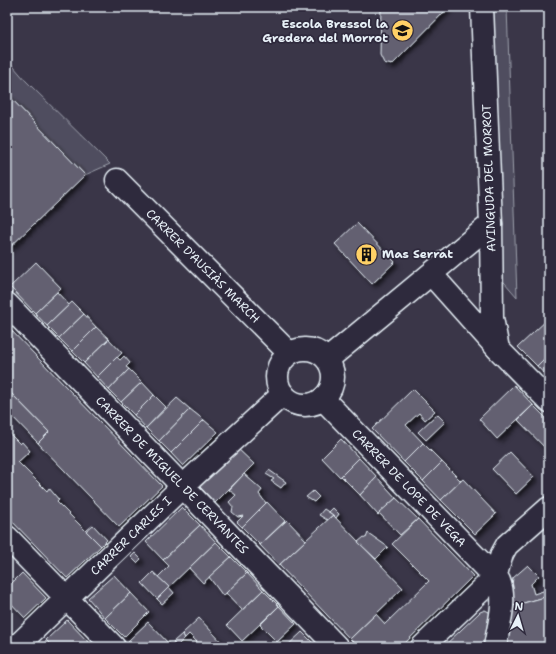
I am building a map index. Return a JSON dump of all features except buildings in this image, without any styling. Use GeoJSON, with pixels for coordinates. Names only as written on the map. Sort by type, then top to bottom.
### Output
{"type":"FeatureCollection","features":[{"type":"Feature","properties":{"kind":"street","name":"AVINGUDA DEL MORROT"},"geometry":{"type":"LineString","coordinates":[[482,7],[491,224],[492,318],[493,333],[498,349]]}},
{"type":"Feature","properties":{"kind":"street","name":"CARRER D'AUSIÀS MARCH"},"geometry":{"type":"LineString","coordinates":[[117,180],[289,353]]}},
{"type":"Feature","properties":{"kind":"street"},"geometry":{"type":"LineString","coordinates":[[328,359],[491,224]]}},
{"type":"Feature","properties":{"kind":"street","name":"AVINGUDA DEL MORROT"},"geometry":{"type":"LineString","coordinates":[[431,274],[498,349],[549,401]]}},
{"type":"Feature","properties":{"kind":"street","name":"CARRER DE MIGUEL DE CERVANTES"},"geometry":{"type":"LineString","coordinates":[[7,304],[337,647]]}},
{"type":"Feature","properties":{"kind":"street"},"geometry":{"type":"LineString","coordinates":[[306,348],[318,351],[328,359],[334,375],[333,384],[323,399],[316,403],[298,404],[283,394],[278,386],[276,377],[282,359],[289,353],[306,348]]}},
{"type":"Feature","properties":{"kind":"street","name":"CARRER CARLES I"},"geometry":{"type":"LineString","coordinates":[[16,647],[183,486],[283,394]]}},
{"type":"Feature","properties":{"kind":"street","name":"CARRER DE LOPE DE VEGA"},"geometry":{"type":"LineString","coordinates":[[323,399],[495,577]]}},
{"type":"Feature","properties":{"kind":"street"},"geometry":{"type":"LineString","coordinates":[[422,647],[495,577],[502,554],[507,545],[549,508]]}},
{"type":"Feature","properties":{"kind":"street"},"geometry":{"type":"LineString","coordinates":[[7,537],[114,647]]}},
{"type":"Feature","properties":{"kind":"street"},"geometry":{"type":"LineString","coordinates":[[495,577],[502,590],[495,647]]}},
{"type":"Feature","properties":{"kind":"shaded area"},"geometry":{"type":"Polygon","coordinates":[[[482,7],[507,7],[517,297],[492,268],[482,7]]]}},
{"type":"Feature","properties":{"kind":"shaded area"},"geometry":{"type":"Polygon","coordinates":[[[7,59],[26,81],[110,164],[85,175],[7,94],[7,59]]]}},
{"type":"Feature","properties":{"kind":"place","name":"Escola Bressol la Gredera del Morrot"},"geometry":{"type":"Point","coordinates":[403,31]}},
{"type":"Feature","properties":{"kind":"place","name":"Mas Serrat"},"geometry":{"type":"Point","coordinates":[366,254]}}]}
